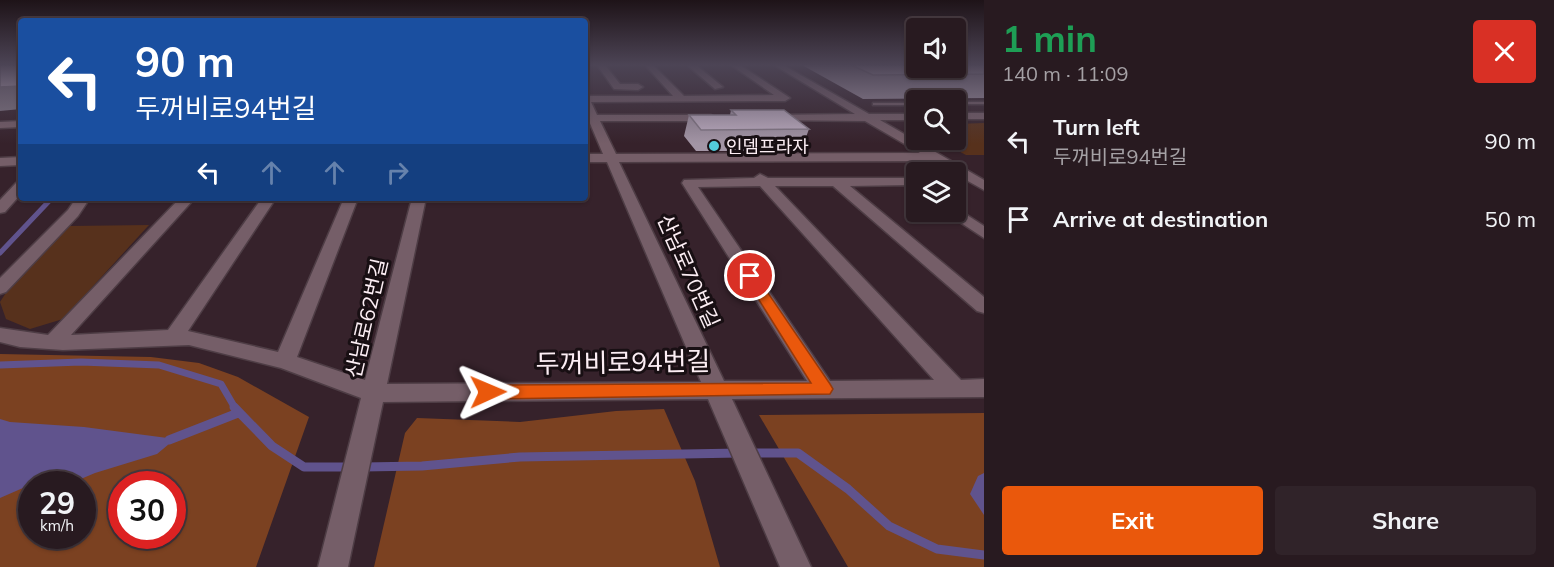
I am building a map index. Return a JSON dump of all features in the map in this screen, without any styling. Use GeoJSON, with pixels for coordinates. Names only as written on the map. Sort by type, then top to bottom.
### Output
{"type":"FeatureCollection","features":[{"type":"Feature","properties":{"kind":"street"},"geometry":{"type":"LineString","coordinates":[[675,91],[682,99]]}},
{"type":"Feature","properties":{"kind":"street"},"geometry":{"type":"LineString","coordinates":[[588,100],[784,98],[774,91]]}},
{"type":"Feature","properties":{"kind":"street"},"geometry":{"type":"LineString","coordinates":[[825,91],[984,186]]}},
{"type":"Feature","properties":{"kind":"street"},"geometry":{"type":"LineString","coordinates":[[966,116],[984,116]]}},
{"type":"Feature","properties":{"kind":"street"},"geometry":{"type":"LineString","coordinates":[[762,118],[906,117]]}},
{"type":"Feature","properties":{"kind":"street"},"geometry":{"type":"LineString","coordinates":[[590,118],[727,118]]}},
{"type":"Feature","properties":{"kind":"street","name":"산남로70번길"},"geometry":{"type":"LineString","coordinates":[[590,118],[613,158],[796,567]]}},
{"type":"Feature","properties":{"kind":"street"},"geometry":{"type":"LineString","coordinates":[[0,124],[18,124]]}},
{"type":"Feature","properties":{"kind":"street"},"geometry":{"type":"LineString","coordinates":[[741,157],[955,388]]}},
{"type":"Feature","properties":{"kind":"street"},"geometry":{"type":"LineString","coordinates":[[588,158],[935,157]]}},
{"type":"Feature","properties":{"kind":"street"},"geometry":{"type":"LineString","coordinates":[[0,162],[18,161]]}},
{"type":"Feature","properties":{"kind":"street"},"geometry":{"type":"LineString","coordinates":[[824,389],[689,183],[906,181]]}},
{"type":"Feature","properties":{"kind":"street"},"geometry":{"type":"LineString","coordinates":[[837,182],[984,307]]}},
{"type":"Feature","properties":{"kind":"street"},"geometry":{"type":"LineString","coordinates":[[0,209],[18,189]]}},
{"type":"Feature","properties":{"kind":"street"},"geometry":{"type":"LineString","coordinates":[[0,288],[66,220],[81,201]]}},
{"type":"Feature","properties":{"kind":"street"},"geometry":{"type":"LineString","coordinates":[[54,341],[185,201]]}},
{"type":"Feature","properties":{"kind":"street"},"geometry":{"type":"LineString","coordinates":[[174,337],[267,201]]}},
{"type":"Feature","properties":{"kind":"street"},"geometry":{"type":"LineString","coordinates":[[285,361],[350,201]]}},
{"type":"Feature","properties":{"kind":"street","name":"산남로62번길"},"geometry":{"type":"LineString","coordinates":[[333,567],[418,201]]}},
{"type":"Feature","properties":{"kind":"street"},"geometry":{"type":"LineString","coordinates":[[966,220],[984,233]]}},
{"type":"Feature","properties":{"kind":"street","name":"두꺼비로94번길"},"geometry":{"type":"LineString","coordinates":[[0,335],[15,340],[54,341],[174,337],[285,361],[335,376],[373,393],[984,388]]}},
{"type":"Feature","properties":{"kind":"lane"},"geometry":{"type":"LineString","coordinates":[[966,103],[984,103]]}},
{"type":"Feature","properties":{"kind":"lane"},"geometry":{"type":"LineString","coordinates":[[875,104],[906,104]]}},
{"type":"Feature","properties":{"kind":"shaded area"},"geometry":{"type":"Polygon","coordinates":[[[984,123],[984,155],[966,155],[956,150],[966,150],[966,124],[984,123]]]}},
{"type":"Feature","properties":{"kind":"shaded area"},"geometry":{"type":"Polygon","coordinates":[[[149,225],[63,319],[30,329],[6,319],[0,302],[11,285],[70,226],[149,225]]]}},
{"type":"Feature","properties":{"kind":"shaded area"},"geometry":{"type":"Polygon","coordinates":[[[0,354],[151,357],[199,363],[238,377],[309,417],[256,567],[0,567],[0,354]]]}},
{"type":"Feature","properties":{"kind":"shaded area"},"geometry":{"type":"Polygon","coordinates":[[[664,409],[695,481],[720,567],[374,567],[405,433],[417,418],[520,422],[616,411],[664,409]]]}},
{"type":"Feature","properties":{"kind":"shaded area"},"geometry":{"type":"Polygon","coordinates":[[[984,413],[984,567],[848,567],[759,415],[984,413]]]}},
{"type":"Feature","properties":{"kind":"shaded area"},"geometry":{"type":"Polygon","coordinates":[[[0,419],[10,422],[84,427],[175,439],[157,454],[96,473],[18,471],[18,490],[0,498],[0,419]]]}},
{"type":"Feature","properties":{"kind":"shaded area"},"geometry":{"type":"Polygon","coordinates":[[[984,473],[984,515],[970,494],[978,476],[984,473]]]}},
{"type":"Feature","properties":{"kind":"building"},"geometry":{"type":"Polygon","coordinates":[[[731,110],[784,110],[809,129],[701,130],[689,115],[736,115],[731,110]]]}},
{"type":"Feature","properties":{"kind":"waterway"},"geometry":{"type":"LineString","coordinates":[[0,253],[49,201]]}},
{"type":"Feature","properties":{"kind":"waterway"},"geometry":{"type":"LineString","coordinates":[[0,365],[81,362],[159,365],[221,384],[235,408]]}},
{"type":"Feature","properties":{"kind":"waterway"},"geometry":{"type":"LineString","coordinates":[[234,407],[272,446],[304,467],[349,467]]}},
{"type":"Feature","properties":{"kind":"waterway"},"geometry":{"type":"LineString","coordinates":[[169,440],[238,413]]}},
{"type":"Feature","properties":{"kind":"waterway"},"geometry":{"type":"LineString","coordinates":[[363,467],[422,466],[520,457],[739,453]]}},
{"type":"Feature","properties":{"kind":"waterway"},"geometry":{"type":"LineString","coordinates":[[749,453],[798,453],[848,489],[889,526],[937,549],[984,555]]}},
{"type":"Feature","properties":{"kind":"place","name":"인뎀프라자"},"geometry":{"type":"Point","coordinates":[714,146]}},
{"type":"Feature","properties":{"kind":"route"},"geometry":{"type":"LineString","coordinates":[[488,392],[824,389],[750,276]]}}]}
